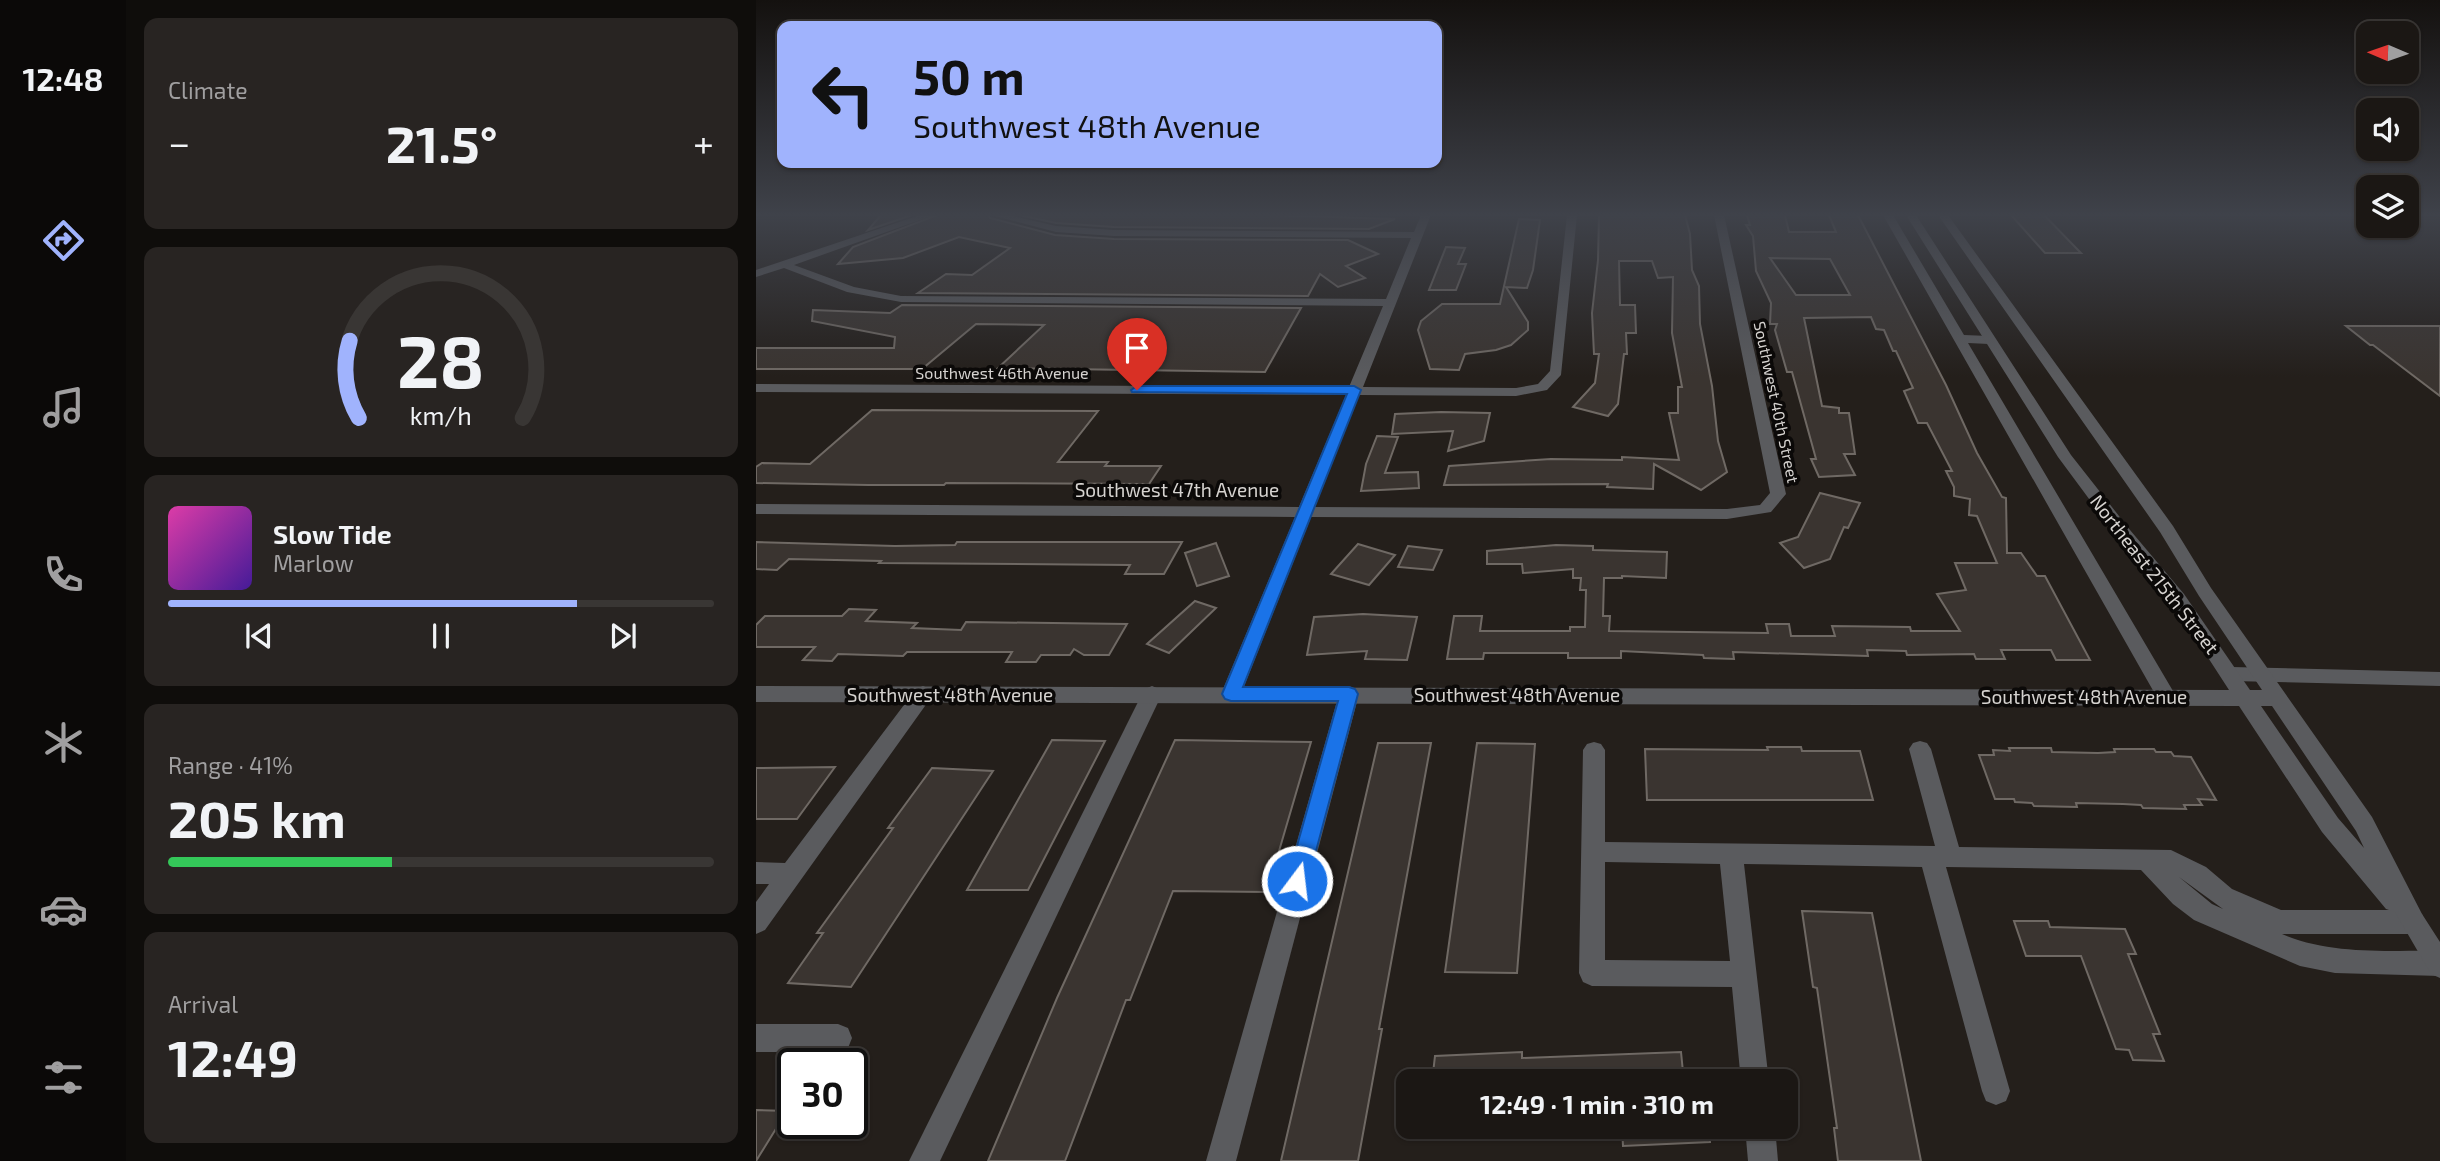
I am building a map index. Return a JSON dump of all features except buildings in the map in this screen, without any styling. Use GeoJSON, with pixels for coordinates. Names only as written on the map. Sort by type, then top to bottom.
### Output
{"type":"FeatureCollection","features":[{"type":"Feature","properties":{"kind":"street"},"geometry":{"type":"LineString","coordinates":[[796,269],[851,290],[901,299],[1390,303]]}},
{"type":"Feature","properties":{"kind":"street"},"geometry":{"type":"LineString","coordinates":[[1231,694],[1404,269]]}},
{"type":"Feature","properties":{"kind":"street","name":"Southwest 46th Avenue"},"geometry":{"type":"LineString","coordinates":[[756,388],[1516,392],[1542,387],[1556,372],[1566,269]]}},
{"type":"Feature","properties":{"kind":"street","name":"Southwest 40th Street"},"geometry":{"type":"LineString","coordinates":[[1730,269],[1778,494],[1765,509]]}},
{"type":"Feature","properties":{"kind":"street"},"geometry":{"type":"LineString","coordinates":[[1919,269],[2166,696]]}},
{"type":"Feature","properties":{"kind":"street","name":"Northeast 215th Street"},"geometry":{"type":"LineString","coordinates":[[1945,269],[2065,457],[2124,534],[2178,598],[2330,824],[2413,922]]}},
{"type":"Feature","properties":{"kind":"street","name":"Northeast 215th Street"},"geometry":{"type":"LineString","coordinates":[[1982,269],[2167,530],[2205,593],[2364,824],[2413,922],[2440,965]]}},
{"type":"Feature","properties":{"kind":"street"},"geometry":{"type":"LineString","coordinates":[[1960,339],[1989,340]]}},
{"type":"Feature","properties":{"kind":"street","name":"Southwest 47th Avenue"},"geometry":{"type":"LineString","coordinates":[[756,509],[1727,514],[1765,509]]}},
{"type":"Feature","properties":{"kind":"street"},"geometry":{"type":"LineString","coordinates":[[2231,674],[2440,679]]}},
{"type":"Feature","properties":{"kind":"street","name":"Southwest 48th Avenue"},"geometry":{"type":"LineString","coordinates":[[756,694],[2277,698]]}},
{"type":"Feature","properties":{"kind":"street"},"geometry":{"type":"LineString","coordinates":[[756,922],[923,694]]}},
{"type":"Feature","properties":{"kind":"street"},"geometry":{"type":"LineString","coordinates":[[924,1161],[1152,694]]}},
{"type":"Feature","properties":{"kind":"street"},"geometry":{"type":"LineString","coordinates":[[1221,1161],[1349,694]]}},
{"type":"Feature","properties":{"kind":"street"},"geometry":{"type":"LineString","coordinates":[[1920,749],[1940,856],[1996,1091]]}},
{"type":"Feature","properties":{"kind":"street"},"geometry":{"type":"LineString","coordinates":[[1594,751],[1592,973],[1744,974]]}},
{"type":"Feature","properties":{"kind":"street"},"geometry":{"type":"LineString","coordinates":[[1593,852],[2171,860],[2198,875],[2223,897],[2280,922],[2413,922]]}},
{"type":"Feature","properties":{"kind":"street"},"geometry":{"type":"LineString","coordinates":[[1731,854],[1754,1069]]}},
{"type":"Feature","properties":{"kind":"street"},"geometry":{"type":"LineString","coordinates":[[2146,859],[2182,896],[2203,912],[2300,954],[2335,961],[2440,965]]}},
{"type":"Feature","properties":{"kind":"street"},"geometry":{"type":"LineString","coordinates":[[756,873],[792,874]]}},
{"type":"Feature","properties":{"kind":"street"},"geometry":{"type":"LineString","coordinates":[[756,1038],[838,1038]]}},
{"type":"Feature","properties":{"kind":"street"},"geometry":{"type":"LineString","coordinates":[[1760,1139],[1763,1161]]}},
{"type":"Feature","properties":{"kind":"route"},"geometry":{"type":"LineString","coordinates":[[1137,390],[1354,390],[1231,694],[1349,694],[1297,881]]}}]}
